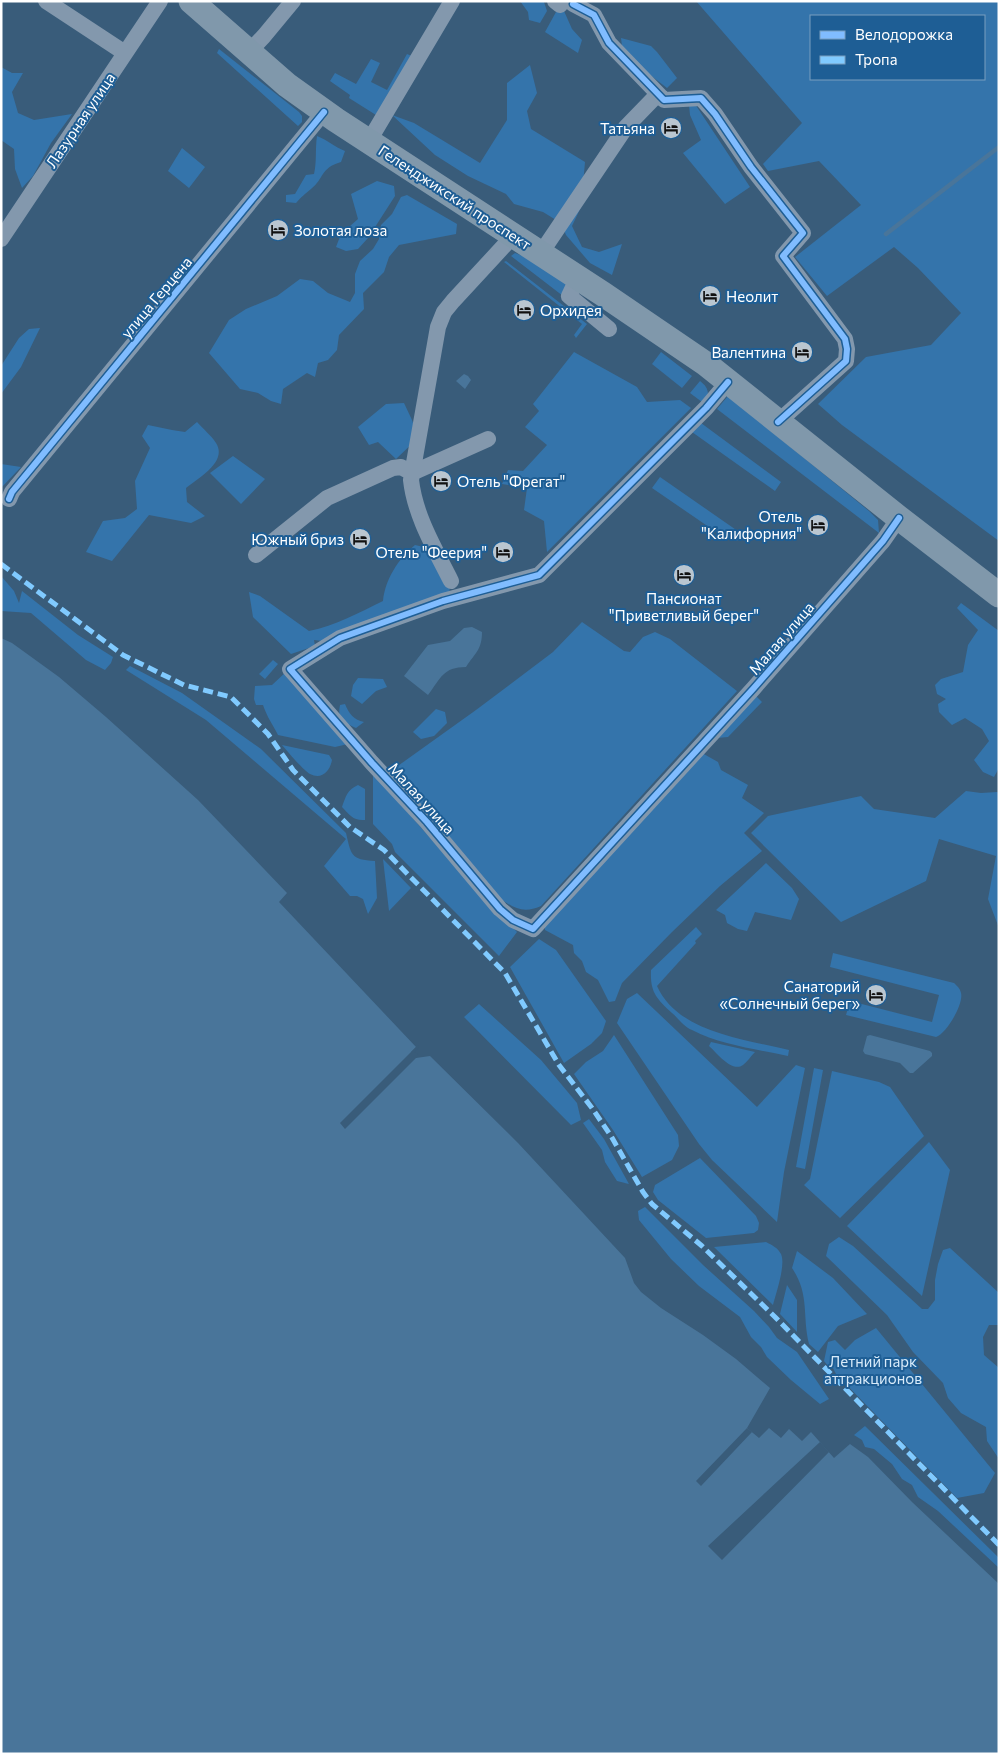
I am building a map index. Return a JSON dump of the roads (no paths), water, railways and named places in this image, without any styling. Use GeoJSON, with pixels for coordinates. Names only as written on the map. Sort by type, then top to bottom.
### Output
{"type":"FeatureCollection","features":[{"type":"Feature","properties":{"kind":"main road","name":"Геленджикский проспект"},"geometry":{"type":"LineString","coordinates":[[191,1],[286,85],[324,112],[514,235],[706,364],[899,518],[999,594]]}},
{"type":"Feature","properties":{"kind":"street"},"geometry":{"type":"LineString","coordinates":[[46,1],[125,53]]}},
{"type":"Feature","properties":{"kind":"street","name":"Лазурная улица"},"geometry":{"type":"LineString","coordinates":[[1,239],[160,1]]}},
{"type":"Feature","properties":{"kind":"street"},"geometry":{"type":"LineString","coordinates":[[248,53],[293,1]]}},
{"type":"Feature","properties":{"kind":"street","name":"Геленджикский проспект"},"geometry":{"type":"LineString","coordinates":[[369,141],[452,1]]}},
{"type":"Feature","properties":{"kind":"street"},"geometry":{"type":"LineString","coordinates":[[563,3],[594,15],[609,43],[664,100],[700,98],[803,233],[783,256],[845,339],[847,349],[846,361],[778,422]]}},
{"type":"Feature","properties":{"kind":"street","name":"Геленджикский проспект"},"geometry":{"type":"LineString","coordinates":[[541,253],[626,128],[658,94]]}},
{"type":"Feature","properties":{"kind":"street","name":"улица Герцена"},"geometry":{"type":"LineString","coordinates":[[9,499],[12,492],[324,112]]}},
{"type":"Feature","properties":{"kind":"street"},"geometry":{"type":"LineString","coordinates":[[451,581],[428,535],[412,491],[411,480],[438,327],[444,312],[453,301],[514,235]]}},
{"type":"Feature","properties":{"kind":"street"},"geometry":{"type":"LineString","coordinates":[[578,278],[569,296],[609,329]]}},
{"type":"Feature","properties":{"kind":"street","name":"Малая улица"},"geometry":{"type":"LineString","coordinates":[[728,382],[706,408],[539,575],[444,600],[340,638],[290,668],[462,862],[500,909],[513,920],[533,929],[753,689],[883,541],[899,518]]}},
{"type":"Feature","properties":{"kind":"street"},"geometry":{"type":"LineString","coordinates":[[256,555],[326,498],[393,468],[401,468],[412,473],[488,438]]}},
{"type":"Feature","properties":{"kind":"waterway"},"geometry":{"type":"LineString","coordinates":[[886,234],[999,147]]}},
{"type":"Feature","properties":{"kind":"place","name":"Татьяна"},"geometry":{"type":"Point","coordinates":[671,128]}},
{"type":"Feature","properties":{"kind":"place","name":"Золотая лоза"},"geometry":{"type":"Point","coordinates":[278,230]}},
{"type":"Feature","properties":{"kind":"place","name":"Неолит"},"geometry":{"type":"Point","coordinates":[710,296]}},
{"type":"Feature","properties":{"kind":"place","name":"Орхидея"},"geometry":{"type":"Point","coordinates":[524,310]}},
{"type":"Feature","properties":{"kind":"place","name":"Валентина"},"geometry":{"type":"Point","coordinates":[802,352]}},
{"type":"Feature","properties":{"kind":"place","name":"Отель \"Фрегат\""},"geometry":{"type":"Point","coordinates":[441,481]}},
{"type":"Feature","properties":{"kind":"place","name":"Отель \"Калифорния\""},"geometry":{"type":"Point","coordinates":[818,525]}},
{"type":"Feature","properties":{"kind":"place","name":"Южный бриз"},"geometry":{"type":"Point","coordinates":[360,539]}},
{"type":"Feature","properties":{"kind":"place","name":"Отель \"Феерия\""},"geometry":{"type":"Point","coordinates":[503,552]}},
{"type":"Feature","properties":{"kind":"place","name":"Пансионат \"Приветливый берег\""},"geometry":{"type":"Point","coordinates":[684,575]}},
{"type":"Feature","properties":{"kind":"place","name":"Санаторий «Солнечный берег»"},"geometry":{"type":"Point","coordinates":[876,995]}},
{"type":"Feature","properties":{"kind":"park label","name":"Летний парк аттракционов"},"geometry":{"type":"Point","coordinates":[873,1370]}}]}
